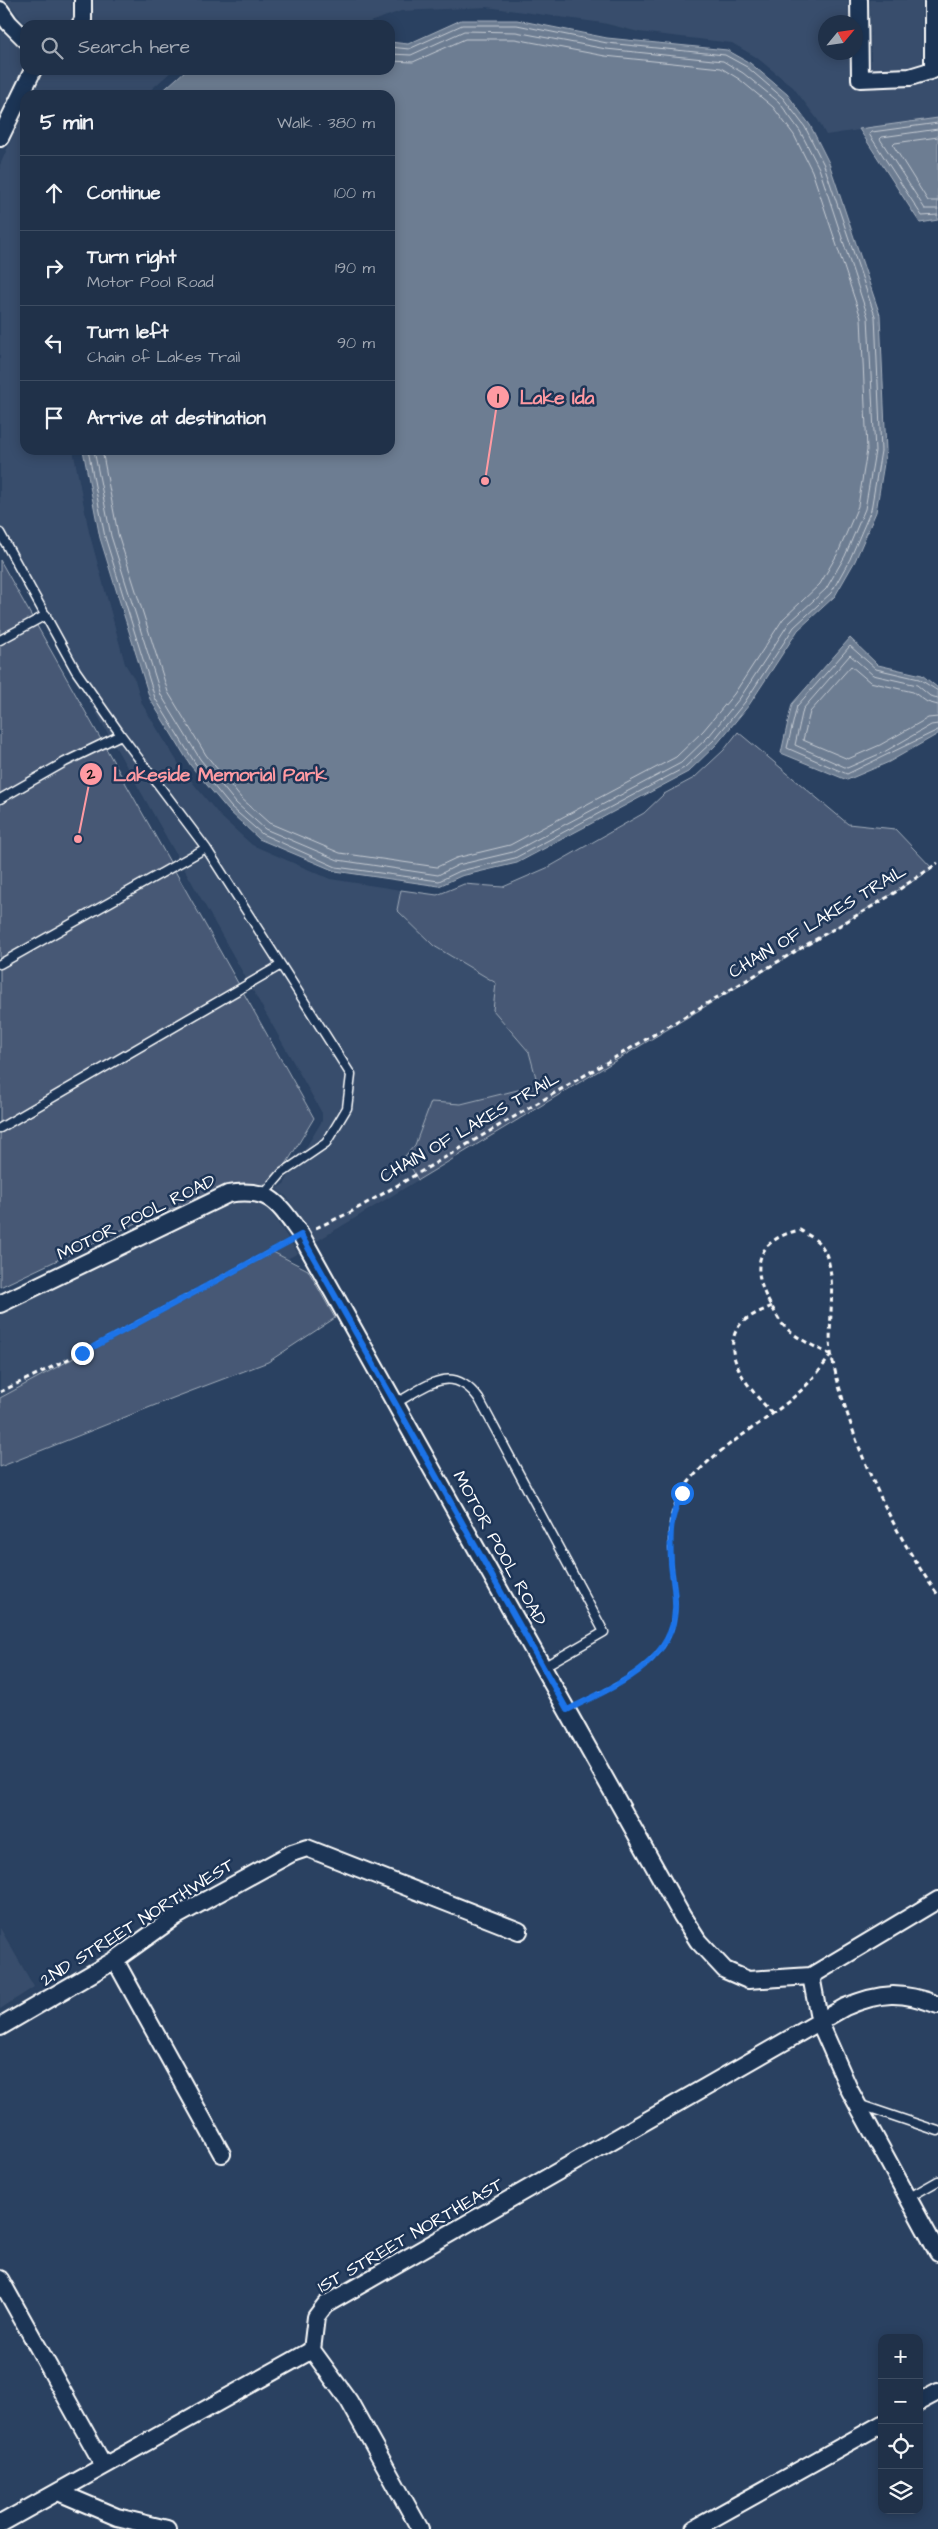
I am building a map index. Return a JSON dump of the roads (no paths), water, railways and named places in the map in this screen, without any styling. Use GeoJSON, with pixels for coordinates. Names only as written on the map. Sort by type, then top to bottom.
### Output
{"type":"FeatureCollection","features":[{"type":"Feature","properties":{"kind":"street"},"geometry":{"type":"LineString","coordinates":[[83,0],[83,20]]}},
{"type":"Feature","properties":{"kind":"street"},"geometry":{"type":"LineString","coordinates":[[859,0],[860,78],[910,77],[933,70],[932,0]]}},
{"type":"Feature","properties":{"kind":"street"},"geometry":{"type":"LineString","coordinates":[[0,10],[20,34]]}},
{"type":"Feature","properties":{"kind":"street"},"geometry":{"type":"LineString","coordinates":[[23,90],[31,75]]}},
{"type":"Feature","properties":{"kind":"street"},"geometry":{"type":"LineString","coordinates":[[0,138],[20,97]]}},
{"type":"Feature","properties":{"kind":"street","name":"MOTOR POOL ROAD"},"geometry":{"type":"LineString","coordinates":[[0,1304],[228,1194],[244,1191],[264,1194],[278,1203],[301,1235],[682,1916],[708,1952],[725,1970],[748,1980],[811,1976],[938,1900]]}},
{"type":"Feature","properties":{"kind":"street","name":"2ND STREET NORTHWEST"},"geometry":{"type":"LineString","coordinates":[[0,2027],[115,1960],[175,1917],[284,1857],[307,1848],[519,1931]]}},
{"type":"Feature","properties":{"kind":"street"},"geometry":{"type":"LineString","coordinates":[[115,1960],[222,2154]]}},
{"type":"Feature","properties":{"kind":"street"},"geometry":{"type":"LineString","coordinates":[[811,1976],[820,2023],[856,2103],[938,2254]]}},
{"type":"Feature","properties":{"kind":"street","name":"1ST STREET NORTHEAST"},"geometry":{"type":"LineString","coordinates":[[312,2350],[316,2317],[325,2305],[845,2007],[873,1996],[892,1995],[924,2000],[938,2005]]}},
{"type":"Feature","properties":{"kind":"street"},"geometry":{"type":"LineString","coordinates":[[0,2279],[104,2466]]}},
{"type":"Feature","properties":{"kind":"street"},"geometry":{"type":"LineString","coordinates":[[0,2524],[312,2350],[349,2401],[420,2529]]}},
{"type":"Feature","properties":{"kind":"street"},"geometry":{"type":"LineString","coordinates":[[923,2400],[938,2392]]}},
{"type":"Feature","properties":{"kind":"street"},"geometry":{"type":"LineString","coordinates":[[694,2529],[878,2426]]}},
{"type":"Feature","properties":{"kind":"street"},"geometry":{"type":"LineString","coordinates":[[58,2492],[117,2517],[168,2529]]}},
{"type":"Feature","properties":{"kind":"lane"},"geometry":{"type":"LineString","coordinates":[[0,533],[76,671],[121,735],[206,848],[351,1075],[347,1108],[326,1143],[282,1173],[264,1194]]}},
{"type":"Feature","properties":{"kind":"lane"},"geometry":{"type":"LineString","coordinates":[[0,640],[46,615]]}},
{"type":"Feature","properties":{"kind":"lane"},"geometry":{"type":"LineString","coordinates":[[0,799],[65,762],[121,735]]}},
{"type":"Feature","properties":{"kind":"lane"},"geometry":{"type":"LineString","coordinates":[[0,964],[206,848]]}},
{"type":"Feature","properties":{"kind":"lane"},"geometry":{"type":"LineString","coordinates":[[0,1118],[2,1126],[281,964]]}},
{"type":"Feature","properties":{"kind":"lane"},"geometry":{"type":"LineString","coordinates":[[396,1403],[437,1381],[449,1378],[471,1388],[479,1399],[604,1632],[543,1667]]}},
{"type":"Feature","properties":{"kind":"lane"},"geometry":{"type":"LineString","coordinates":[[856,2103],[938,2131]]}},
{"type":"Feature","properties":{"kind":"lane"},"geometry":{"type":"LineString","coordinates":[[908,2198],[938,2181]]}},
{"type":"Feature","properties":{"kind":"water"},"geometry":{"type":"Polygon","coordinates":[[[461,20],[517,20],[607,38],[727,50],[750,63],[787,94],[810,125],[829,163],[880,315],[886,451],[876,512],[855,561],[835,596],[798,630],[749,705],[717,744],[688,772],[517,863],[461,876],[439,886],[335,871],[259,839],[228,810],[191,766],[150,699],[100,538],[84,455],[395,455],[395,90],[164,90],[180,75],[395,75],[395,43],[408,44],[461,20]]]}},
{"type":"Feature","properties":{"kind":"water"},"geometry":{"type":"Polygon","coordinates":[[[938,118],[938,220],[920,223],[859,129],[938,118]]]}},
{"type":"Feature","properties":{"kind":"water"},"geometry":{"type":"Polygon","coordinates":[[[850,638],[878,665],[922,675],[938,688],[938,734],[889,762],[847,780],[781,753],[792,704],[850,638]]]}},
{"type":"Feature","properties":{"kind":"place","name":"Lake Ida"},"geometry":{"type":"Point","coordinates":[485,481]}},
{"type":"Feature","properties":{"kind":"place","name":"Lakeside Memorial Park"},"geometry":{"type":"Point","coordinates":[78,839]}}]}
